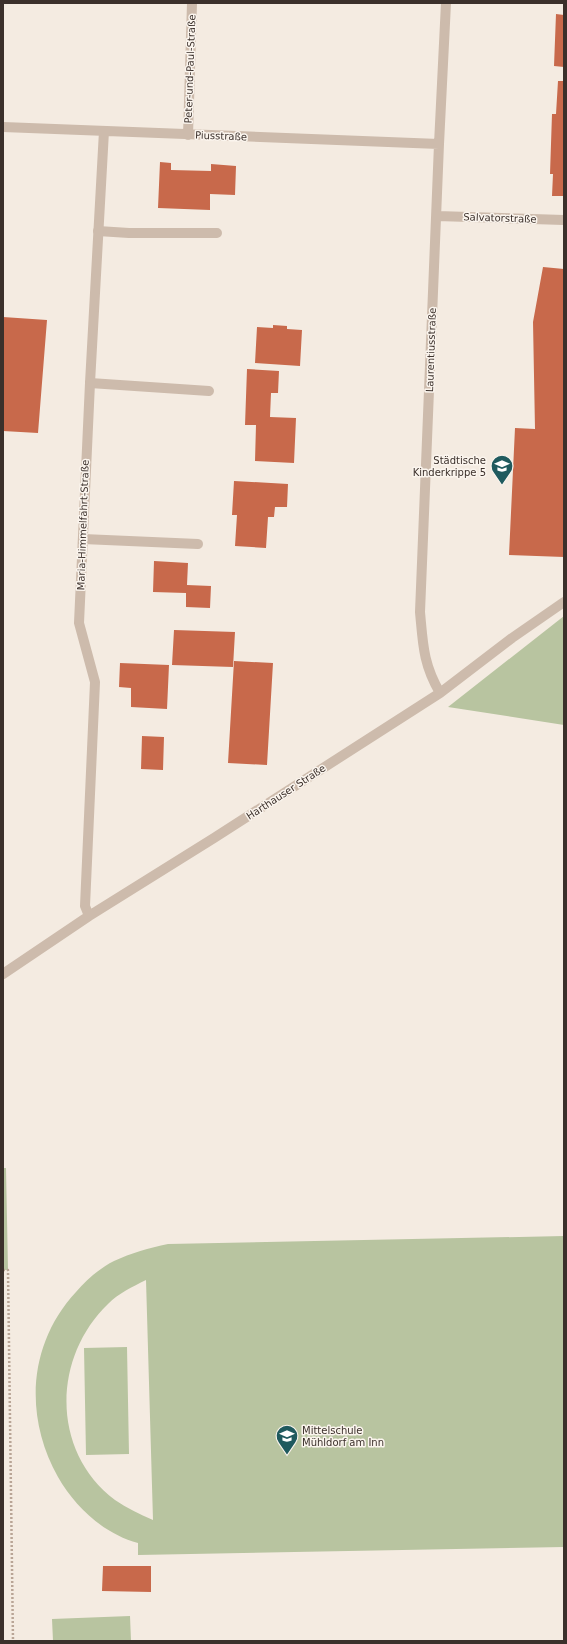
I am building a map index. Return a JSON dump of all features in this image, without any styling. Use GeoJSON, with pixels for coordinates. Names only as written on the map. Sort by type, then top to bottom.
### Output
{"type":"FeatureCollection","features":[{"type":"Feature","properties":{"kind":"street","name":"Peter-und-Paul-Straße"},"geometry":{"type":"LineString","coordinates":[[188,134],[192,3]]}},
{"type":"Feature","properties":{"kind":"street","name":"Laurentiusstraße"},"geometry":{"type":"LineString","coordinates":[[440,693],[432,680],[423,654],[420,612],[446,3]]}},
{"type":"Feature","properties":{"kind":"street","name":"Piusstraße"},"geometry":{"type":"LineString","coordinates":[[3,127],[439,144]]}},
{"type":"Feature","properties":{"kind":"street","name":"Maria-Himmelfahrt-Straße"},"geometry":{"type":"LineString","coordinates":[[89,916],[85,906],[95,682],[79,623],[104,131]]}},
{"type":"Feature","properties":{"kind":"street","name":"Salvatorstraße"},"geometry":{"type":"LineString","coordinates":[[437,216],[564,220]]}},
{"type":"Feature","properties":{"kind":"street"},"geometry":{"type":"LineString","coordinates":[[98,231],[129,233],[217,233]]}},
{"type":"Feature","properties":{"kind":"street"},"geometry":{"type":"LineString","coordinates":[[90,383],[209,390]]}},
{"type":"Feature","properties":{"kind":"street"},"geometry":{"type":"LineString","coordinates":[[83,539],[198,544]]}},
{"type":"Feature","properties":{"kind":"street","name":"Harthauser Straße"},"geometry":{"type":"LineString","coordinates":[[3,974],[89,916],[221,834],[440,693],[512,638],[564,602]]}},
{"type":"Feature","properties":{"kind":"path"},"geometry":{"type":"LineString","coordinates":[[3,1270],[8,1270],[13,1641]]}},
{"type":"Feature","properties":{"kind":"green space"},"geometry":{"type":"Polygon","coordinates":[[[564,616],[564,725],[448,707],[564,616]]]}},
{"type":"Feature","properties":{"kind":"green space"},"geometry":{"type":"Polygon","coordinates":[[[3,1168],[6,1168],[8,1270],[3,1270],[3,1168]]]}},
{"type":"Feature","properties":{"kind":"green space"},"geometry":{"type":"Polygon","coordinates":[[[564,1236],[564,1547],[138,1555],[138,1543],[125,1539],[102,1526],[92,1518],[73,1499],[58,1477],[47,1454],[40,1430],[36,1405],[36,1381],[40,1357],[48,1334],[60,1312],[84,1283],[98,1271],[114,1261],[140,1251],[168,1244],[564,1236]],[[146,1280],[126,1290],[112,1300],[90,1326],[76,1351],[69,1377],[66,1404],[70,1431],[79,1457],[94,1480],[115,1500],[133,1511],[153,1520],[146,1280]]]}},
{"type":"Feature","properties":{"kind":"green space"},"geometry":{"type":"Polygon","coordinates":[[[127,1347],[129,1454],[86,1455],[84,1348],[127,1347]]]}},
{"type":"Feature","properties":{"kind":"green space"},"geometry":{"type":"Polygon","coordinates":[[[130,1616],[131,1641],[53,1641],[52,1619],[130,1616]]]}},
{"type":"Feature","properties":{"kind":"building"},"geometry":{"type":"Polygon","coordinates":[[[556,14],[564,15],[564,67],[554,66],[556,14]]]}},
{"type":"Feature","properties":{"kind":"building"},"geometry":{"type":"Polygon","coordinates":[[[558,81],[564,81],[564,196],[552,196],[553,174],[550,174],[552,114],[556,114],[558,81]]]}},
{"type":"Feature","properties":{"kind":"building"},"geometry":{"type":"Polygon","coordinates":[[[160,162],[171,163],[171,170],[211,171],[211,164],[236,166],[235,195],[210,194],[210,210],[158,208],[160,162]]]}},
{"type":"Feature","properties":{"kind":"building"},"geometry":{"type":"Polygon","coordinates":[[[543,267],[564,269],[564,557],[509,555],[515,428],[535,429],[533,322],[543,267]]]}},
{"type":"Feature","properties":{"kind":"building"},"geometry":{"type":"Polygon","coordinates":[[[3,317],[47,320],[38,433],[3,431],[3,317]]]}},
{"type":"Feature","properties":{"kind":"building"},"geometry":{"type":"Polygon","coordinates":[[[273,325],[287,326],[287,329],[302,330],[300,366],[255,363],[257,327],[273,328],[273,325]]]}},
{"type":"Feature","properties":{"kind":"building"},"geometry":{"type":"Polygon","coordinates":[[[247,369],[279,371],[278,393],[271,393],[270,417],[296,418],[294,463],[255,461],[256,425],[245,425],[247,369]]]}},
{"type":"Feature","properties":{"kind":"building"},"geometry":{"type":"Polygon","coordinates":[[[234,481],[288,484],[287,507],[275,507],[274,517],[268,517],[266,548],[235,546],[237,515],[232,515],[234,481]]]}},
{"type":"Feature","properties":{"kind":"building"},"geometry":{"type":"Polygon","coordinates":[[[154,561],[188,563],[187,585],[211,586],[210,608],[186,607],[186,593],[153,592],[154,561]]]}},
{"type":"Feature","properties":{"kind":"building"},"geometry":{"type":"Polygon","coordinates":[[[174,630],[235,632],[233,667],[172,665],[174,630]]]}},
{"type":"Feature","properties":{"kind":"building"},"geometry":{"type":"Polygon","coordinates":[[[234,661],[273,663],[267,765],[228,763],[234,661]]]}},
{"type":"Feature","properties":{"kind":"building"},"geometry":{"type":"Polygon","coordinates":[[[120,663],[169,665],[167,709],[131,707],[131,688],[119,687],[120,663]]]}},
{"type":"Feature","properties":{"kind":"building"},"geometry":{"type":"Polygon","coordinates":[[[142,736],[164,737],[163,770],[141,769],[142,736]]]}},
{"type":"Feature","properties":{"kind":"building"},"geometry":{"type":"Polygon","coordinates":[[[103,1566],[151,1566],[151,1592],[102,1591],[103,1566]]]}},
{"type":"Feature","properties":{"kind":"place","name":"Städtische Kinderkrippe 5"},"geometry":{"type":"Point","coordinates":[502,486]}},
{"type":"Feature","properties":{"kind":"place","name":"Mittelschule Mühldorf am Inn"},"geometry":{"type":"Point","coordinates":[287,1456]}}]}
